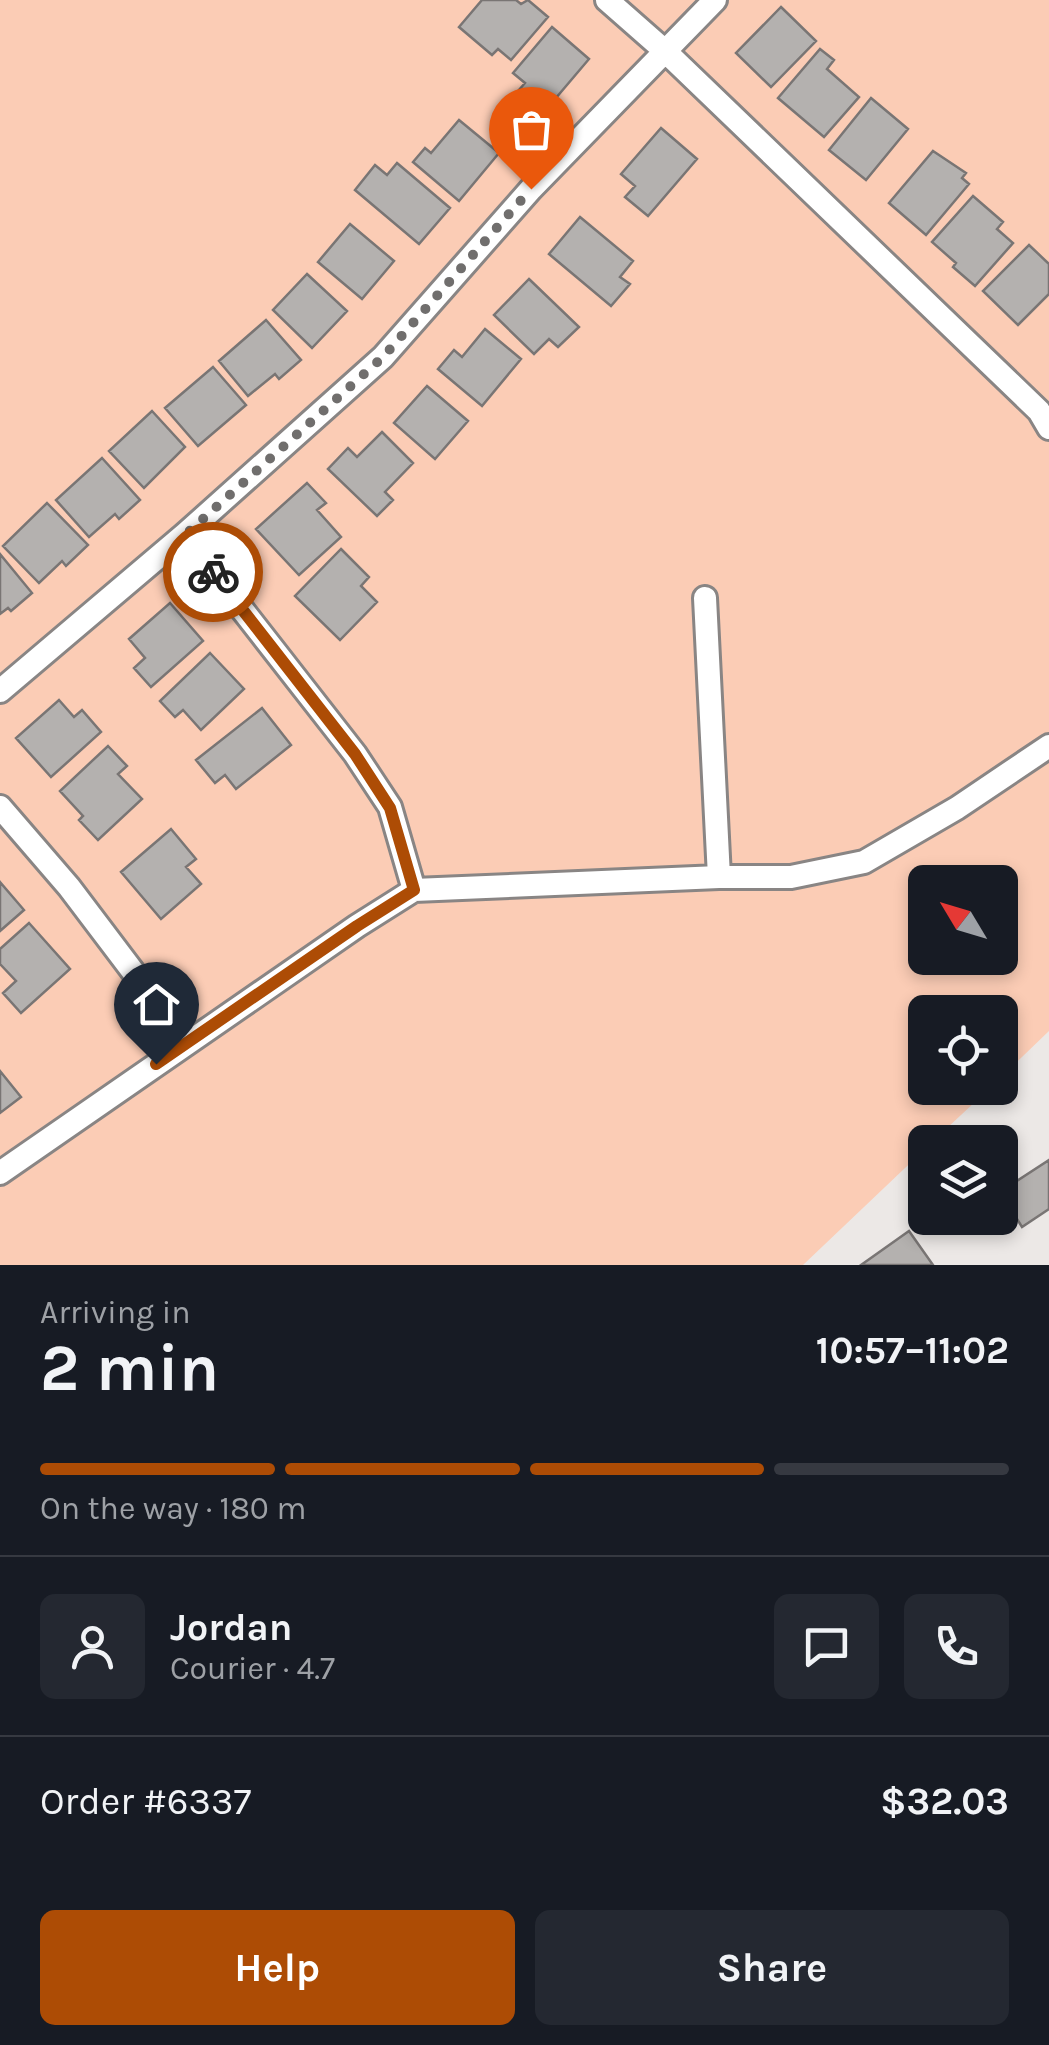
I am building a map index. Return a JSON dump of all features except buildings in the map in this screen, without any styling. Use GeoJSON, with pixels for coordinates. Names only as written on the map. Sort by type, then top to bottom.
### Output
{"type":"FeatureCollection","features":[{"type":"Feature","properties":{"kind":"street"},"geometry":{"type":"LineString","coordinates":[[607,0],[665,51],[1038,411],[1049,428]]}},
{"type":"Feature","properties":{"kind":"street"},"geometry":{"type":"LineString","coordinates":[[0,691],[184,536],[383,357],[531,189],[715,0]]}},
{"type":"Feature","properties":{"kind":"street"},"geometry":{"type":"LineString","coordinates":[[184,536],[355,754],[390,808],[414,890]]}},
{"type":"Feature","properties":{"kind":"street"},"geometry":{"type":"LineString","coordinates":[[705,598],[719,877]]}},
{"type":"Feature","properties":{"kind":"street"},"geometry":{"type":"LineString","coordinates":[[0,1173],[414,890],[791,877],[864,862],[957,808],[1049,746]]}},
{"type":"Feature","properties":{"kind":"street"},"geometry":{"type":"LineString","coordinates":[[0,807],[69,887],[187,1043]]}},
{"type":"Feature","properties":{"kind":"shaded area"},"geometry":{"type":"Polygon","coordinates":[[[0,0],[1049,0],[1049,1031],[1018,1061],[1018,995],[908,995],[908,1105],[972,1105],[950,1125],[908,1125],[908,1165],[803,1265],[0,1265],[0,0]]]}},
{"type":"Feature","properties":{"kind":"way so far"},"geometry":{"type":"LineString","coordinates":[[213,572],[184,536],[383,357],[531,189]]}},
{"type":"Feature","properties":{"kind":"route"},"geometry":{"type":"LineString","coordinates":[[156,1064],[414,890],[390,808],[355,754],[213,572]]}}]}
